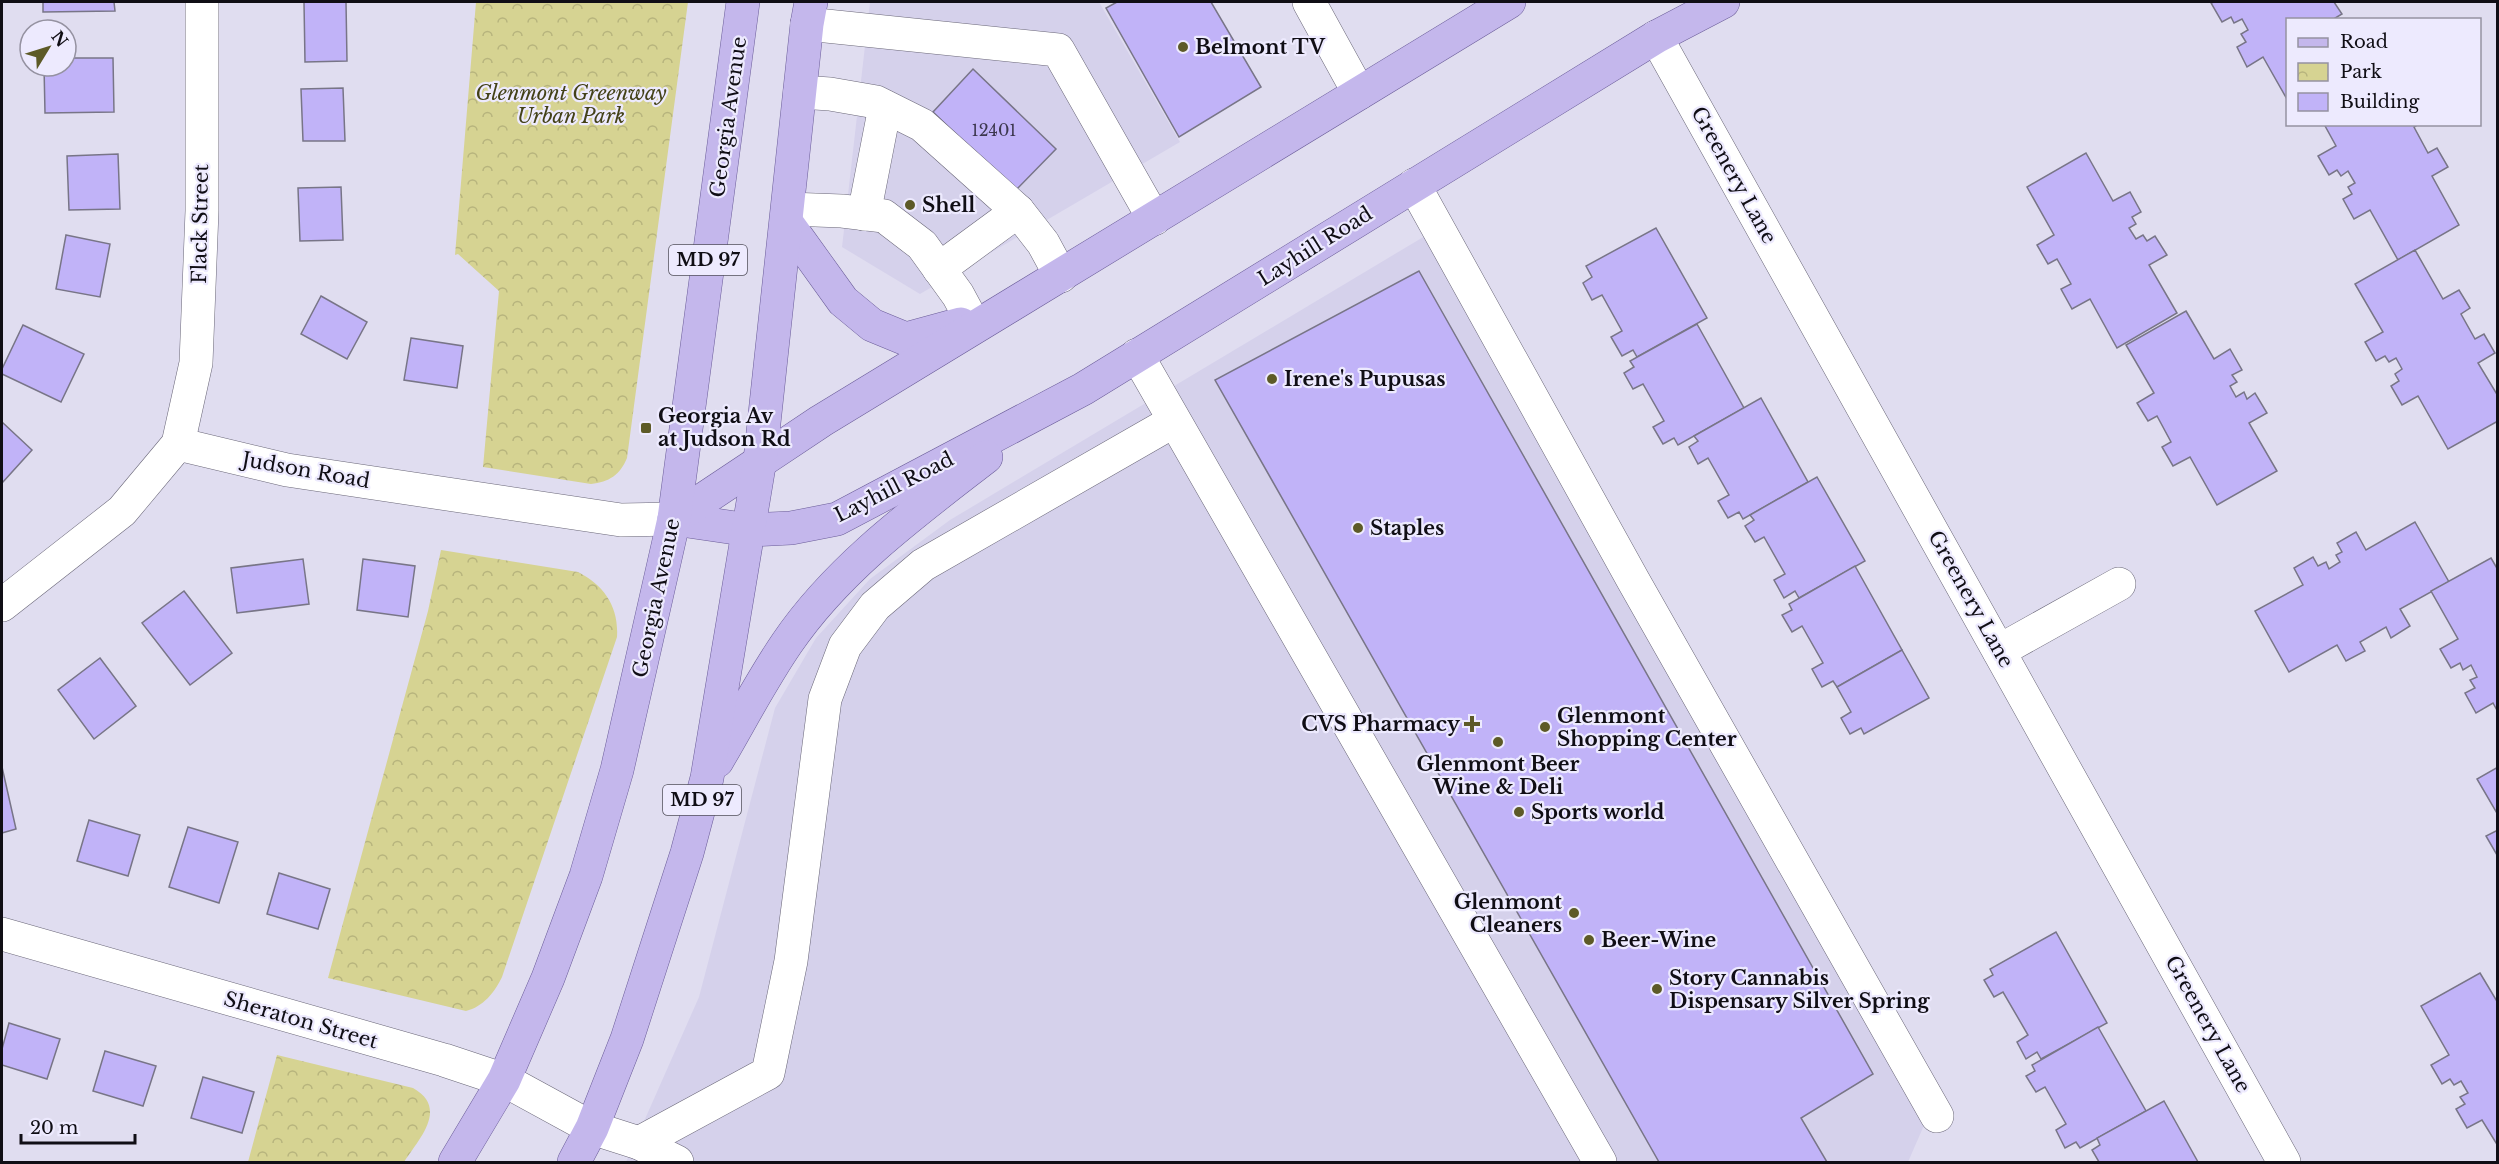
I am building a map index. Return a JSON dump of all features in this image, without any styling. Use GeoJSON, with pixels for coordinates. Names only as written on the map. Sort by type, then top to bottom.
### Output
{"type":"FeatureCollection","features":[{"type":"Feature","properties":{"kind":"main road","name":"Georgia Avenue"},"geometry":{"type":"LineString","coordinates":[[455,1162],[504,1080],[548,978],[586,876],[617,770],[674,519],[743,2]]}},
{"type":"Feature","properties":{"kind":"main road"},"geometry":{"type":"LineString","coordinates":[[674,519],[760,460],[985,318],[1061,276],[1509,2]]}},
{"type":"Feature","properties":{"kind":"main road","name":"Layhill Road"},"geometry":{"type":"LineString","coordinates":[[674,519],[749,530],[791,528],[837,519],[1054,404],[1656,37],[1723,2]]}},
{"type":"Feature","properties":{"kind":"main road","name":"MD 97"},"geometry":{"type":"LineString","coordinates":[[574,1162],[592,1128],[650,972],[687,853],[707,778],[760,460],[809,13]]}},
{"type":"Feature","properties":{"kind":"main road"},"geometry":{"type":"LineString","coordinates":[[788,216],[843,301],[872,325],[906,339],[985,318]]}},
{"type":"Feature","properties":{"kind":"main road"},"geometry":{"type":"LineString","coordinates":[[707,778],[787,643],[846,573],[923,506],[1054,404]]}},
{"type":"Feature","properties":{"kind":"street","name":"Flack Street"},"geometry":{"type":"LineString","coordinates":[[178,444],[196,363],[202,211],[202,2]]}},
{"type":"Feature","properties":{"kind":"street"},"geometry":{"type":"LineString","coordinates":[[1309,2],[1359,93]]}},
{"type":"Feature","properties":{"kind":"street"},"geometry":{"type":"LineString","coordinates":[[809,13],[1058,50],[1154,219]]}},
{"type":"Feature","properties":{"kind":"street","name":"Greenery Lane"},"geometry":{"type":"LineString","coordinates":[[1656,37],[2284,1162]]}},
{"type":"Feature","properties":{"kind":"street"},"geometry":{"type":"LineString","coordinates":[[800,92],[830,94],[876,102],[922,125],[1018,211],[1043,243],[1061,276]]}},
{"type":"Feature","properties":{"kind":"street"},"geometry":{"type":"LineString","coordinates":[[864,214],[885,107]]}},
{"type":"Feature","properties":{"kind":"street"},"geometry":{"type":"LineString","coordinates":[[1414,185],[1627,570],[1937,1116]]}},
{"type":"Feature","properties":{"kind":"street"},"geometry":{"type":"LineString","coordinates":[[939,269],[1018,211]]}},
{"type":"Feature","properties":{"kind":"street"},"geometry":{"type":"LineString","coordinates":[[788,216],[864,214],[884,216],[922,245],[958,295],[985,318]]}},
{"type":"Feature","properties":{"kind":"street"},"geometry":{"type":"LineString","coordinates":[[1137,355],[1600,1162]]}},
{"type":"Feature","properties":{"kind":"street"},"geometry":{"type":"LineString","coordinates":[[639,1143],[768,1073],[791,961],[825,699],[845,646],[875,606],[923,565],[1174,421]]}},
{"type":"Feature","properties":{"kind":"street","name":"Judson Road"},"geometry":{"type":"LineString","coordinates":[[178,444],[287,470],[471,498],[621,520],[674,519]]}},
{"type":"Feature","properties":{"kind":"street"},"geometry":{"type":"LineString","coordinates":[[2,605],[122,511],[178,444]]}},
{"type":"Feature","properties":{"kind":"street"},"geometry":{"type":"LineString","coordinates":[[1999,651],[2119,584]]}},
{"type":"Feature","properties":{"kind":"street","name":"Sheraton Street"},"geometry":{"type":"LineString","coordinates":[[2,934],[433,1057],[504,1080],[592,1128],[639,1143],[677,1162]]}},
{"type":"Feature","properties":{"kind":"shaded area"},"geometry":{"type":"Polygon","coordinates":[[[870,2],[1099,2],[1180,142],[920,294],[842,247],[870,2]]]}},
{"type":"Feature","properties":{"kind":"shaded area"},"geometry":{"type":"Polygon","coordinates":[[[1425,236],[1925,1123],[1908,1162],[626,1162],[699,997],[775,708],[816,638],[870,579],[950,520],[1425,236]]]}},
{"type":"Feature","properties":{"kind":"green space","name":"Glenmont Greenway Urban Park"},"geometry":{"type":"Polygon","coordinates":[[[476,2],[688,2],[627,458],[617,473],[597,483],[591,484],[483,467],[499,291],[458,254],[455,255],[476,2]]]}},
{"type":"Feature","properties":{"kind":"green space"},"geometry":{"type":"Polygon","coordinates":[[[441,550],[578,572],[595,583],[608,598],[617,626],[617,637],[502,977],[488,998],[478,1006],[466,1011],[328,978],[428,611],[441,550]]]}},
{"type":"Feature","properties":{"kind":"green space"},"geometry":{"type":"Polygon","coordinates":[[[277,1055],[413,1088],[424,1096],[429,1105],[428,1124],[404,1162],[248,1162],[277,1055]]]}},
{"type":"Feature","properties":{"kind":"building"},"geometry":{"type":"Polygon","coordinates":[[[43,2],[114,2],[115,11],[43,12],[43,2]]]}},
{"type":"Feature","properties":{"kind":"building"},"geometry":{"type":"Polygon","coordinates":[[[304,2],[346,2],[347,61],[305,62],[304,2]]]}},
{"type":"Feature","properties":{"kind":"building","name":"Belmont TV"},"geometry":{"type":"Polygon","coordinates":[[[1117,2],[1211,2],[1261,87],[1179,137],[1106,8],[1117,2]]]}},
{"type":"Feature","properties":{"kind":"building"},"geometry":{"type":"Polygon","coordinates":[[[2334,2],[2342,14],[2335,18],[2286,18],[2286,97],[2263,57],[2247,67],[2237,47],[2246,42],[2241,34],[2248,30],[2242,19],[2234,23],[2231,17],[2222,22],[2211,3],[2334,2]]]}},
{"type":"Feature","properties":{"kind":"building"},"geometry":{"type":"Polygon","coordinates":[[[78,58],[113,58],[114,112],[45,113],[44,78],[78,78],[78,58]]]}},
{"type":"Feature","properties":{"kind":"building"},"geometry":{"type":"Polygon","coordinates":[[[973,69],[1056,149],[1015,191],[933,112],[973,69]]]}},
{"type":"Feature","properties":{"kind":"building"},"geometry":{"type":"Polygon","coordinates":[[[343,88],[345,141],[303,141],[301,89],[343,88]]]}},
{"type":"Feature","properties":{"kind":"building"},"geometry":{"type":"Polygon","coordinates":[[[2325,126],[2416,126],[2414,127],[2428,153],[2437,148],[2448,167],[2432,176],[2459,225],[2398,260],[2370,210],[2354,219],[2343,199],[2352,194],[2348,187],[2355,183],[2348,171],[2341,176],[2337,170],[2329,175],[2318,156],[2336,146],[2325,126]]]}},
{"type":"Feature","properties":{"kind":"building"},"geometry":{"type":"Polygon","coordinates":[[[2086,153],[2113,201],[2130,192],[2141,212],[2132,217],[2136,224],[2129,228],[2136,239],[2143,235],[2147,241],[2155,236],[2167,255],[2149,265],[2177,313],[2117,348],[2090,299],[2072,309],[2061,289],[2071,284],[2057,259],[2048,264],[2037,245],[2054,235],[2027,187],[2086,153]]]}},
{"type":"Feature","properties":{"kind":"building"},"geometry":{"type":"Polygon","coordinates":[[[118,154],[120,209],[69,210],[67,156],[118,154]]]}},
{"type":"Feature","properties":{"kind":"building"},"geometry":{"type":"Polygon","coordinates":[[[341,187],[343,240],[300,241],[298,188],[341,187]]]}},
{"type":"Feature","properties":{"kind":"building"},"geometry":{"type":"Polygon","coordinates":[[[1656,228],[1707,318],[1637,357],[1633,350],[1622,356],[1611,337],[1622,331],[1602,295],[1592,300],[1583,283],[1592,277],[1586,266],[1656,228]]]}},
{"type":"Feature","properties":{"kind":"building"},"geometry":{"type":"Polygon","coordinates":[[[66,235],[110,244],[100,297],[56,289],[66,235]]]}},
{"type":"Feature","properties":{"kind":"building"},"geometry":{"type":"Polygon","coordinates":[[[2415,250],[2443,299],[2459,290],[2470,308],[2461,314],[2475,339],[2484,334],[2495,353],[2478,363],[2498,396],[2498,421],[2448,449],[2418,396],[2402,405],[2391,386],[2399,381],[2395,374],[2402,369],[2396,358],[2389,362],[2385,356],[2376,361],[2365,342],[2383,332],[2355,284],[2415,250]]]}},
{"type":"Feature","properties":{"kind":"building","name":"Glenmont Shopping Center"},"geometry":{"type":"Polygon","coordinates":[[[1419,271],[1873,1074],[1801,1118],[1827,1162],[1659,1162],[1215,380],[1419,271]]]}},
{"type":"Feature","properties":{"kind":"building"},"geometry":{"type":"Polygon","coordinates":[[[321,296],[367,322],[347,359],[301,334],[321,296]]]}},
{"type":"Feature","properties":{"kind":"building"},"geometry":{"type":"Polygon","coordinates":[[[2186,311],[2214,359],[2230,349],[2242,370],[2232,375],[2237,382],[2230,386],[2236,397],[2244,392],[2247,399],[2255,393],[2267,413],[2249,423],[2277,471],[2217,505],[2190,457],[2173,466],[2162,447],[2171,442],[2157,416],[2148,421],[2137,403],[2154,393],[2126,345],[2186,311]]]}},
{"type":"Feature","properties":{"kind":"building"},"geometry":{"type":"Polygon","coordinates":[[[1697,324],[1744,408],[1678,445],[1674,438],[1663,444],[1653,427],[1664,421],[1643,384],[1633,389],[1624,373],[1634,367],[1630,361],[1697,324]]]}},
{"type":"Feature","properties":{"kind":"building"},"geometry":{"type":"Polygon","coordinates":[[[23,325],[84,354],[61,402],[2,374],[2,369],[23,325]]]}},
{"type":"Feature","properties":{"kind":"building"},"geometry":{"type":"Polygon","coordinates":[[[411,338],[463,346],[457,388],[404,380],[411,338]]]}},
{"type":"Feature","properties":{"kind":"building"},"geometry":{"type":"Polygon","coordinates":[[[1761,398],[1808,482],[1743,519],[1739,512],[1728,518],[1718,501],[1729,495],[1708,458],[1698,464],[1689,447],[1698,441],[1694,436],[1761,398]]]}},
{"type":"Feature","properties":{"kind":"building"},"geometry":{"type":"Polygon","coordinates":[[[2,422],[32,450],[2,483],[2,422]]]}},
{"type":"Feature","properties":{"kind":"building"},"geometry":{"type":"Polygon","coordinates":[[[1817,477],[1865,561],[1799,598],[1795,591],[1784,598],[1774,580],[1785,574],[1764,537],[1755,542],[1745,526],[1754,520],[1750,515],[1817,477]]]}},
{"type":"Feature","properties":{"kind":"building"},"geometry":{"type":"Polygon","coordinates":[[[2415,522],[2449,582],[2400,609],[2410,626],[2391,638],[2386,627],[2360,642],[2365,651],[2346,661],[2337,645],[2289,672],[2255,611],[2303,585],[2294,568],[2313,557],[2318,566],[2326,562],[2329,569],[2340,562],[2336,555],[2342,552],[2337,543],[2356,532],[2366,550],[2415,522]]]}},
{"type":"Feature","properties":{"kind":"building"},"geometry":{"type":"Polygon","coordinates":[[[2491,558],[2498,570],[2498,712],[2493,703],[2476,713],[2465,693],[2475,688],[2470,680],[2477,677],[2471,665],[2463,670],[2460,663],[2451,668],[2440,649],[2458,639],[2431,591],[2491,558]]]}},
{"type":"Feature","properties":{"kind":"building"},"geometry":{"type":"Polygon","coordinates":[[[303,559],[309,604],[237,613],[231,568],[303,559]]]}},
{"type":"Feature","properties":{"kind":"building"},"geometry":{"type":"Polygon","coordinates":[[[363,559],[415,566],[408,617],[357,610],[363,559]]]}},
{"type":"Feature","properties":{"kind":"building"},"geometry":{"type":"Polygon","coordinates":[[[1855,566],[1902,650],[1837,687],[1833,681],[1822,687],[1812,669],[1823,663],[1802,626],[1792,632],[1782,615],[1792,610],[1789,604],[1855,566]]]}},
{"type":"Feature","properties":{"kind":"building"},"geometry":{"type":"Polygon","coordinates":[[[184,591],[232,653],[190,685],[142,623],[184,591]]]}},
{"type":"Feature","properties":{"kind":"building"},"geometry":{"type":"Polygon","coordinates":[[[1902,650],[1929,698],[1864,734],[1861,728],[1850,734],[1841,718],[1851,712],[1837,687],[1902,650]]]}},
{"type":"Feature","properties":{"kind":"building"},"geometry":{"type":"Polygon","coordinates":[[[100,658],[136,706],[94,739],[58,690],[100,658]]]}},
{"type":"Feature","properties":{"kind":"building"},"geometry":{"type":"Polygon","coordinates":[[[2,767],[16,829],[2,833],[2,767]]]}},
{"type":"Feature","properties":{"kind":"building"},"geometry":{"type":"Polygon","coordinates":[[[2498,767],[2498,815],[2477,779],[2498,767]]]}},
{"type":"Feature","properties":{"kind":"building"},"geometry":{"type":"Polygon","coordinates":[[[89,820],[140,835],[128,876],[77,861],[89,820]]]}},
{"type":"Feature","properties":{"kind":"building"},"geometry":{"type":"Polygon","coordinates":[[[188,827],[238,842],[219,903],[169,887],[188,827]]]}},
{"type":"Feature","properties":{"kind":"building"},"geometry":{"type":"Polygon","coordinates":[[[2498,830],[2498,854],[2497,855],[2486,836],[2498,830]]]}},
{"type":"Feature","properties":{"kind":"building"},"geometry":{"type":"Polygon","coordinates":[[[279,873],[330,889],[318,929],[267,914],[279,873]]]}},
{"type":"Feature","properties":{"kind":"building"},"geometry":{"type":"Polygon","coordinates":[[[2056,932],[2107,1023],[2041,1059],[2037,1052],[2026,1059],[2017,1042],[2028,1035],[2003,992],[1994,997],[1984,980],[1993,975],[1990,969],[2056,932]]]}},
{"type":"Feature","properties":{"kind":"building"},"geometry":{"type":"Polygon","coordinates":[[[2480,973],[2498,1003],[2498,1146],[2482,1120],[2467,1128],[2456,1109],[2465,1104],[2460,1097],[2468,1093],[2461,1081],[2454,1085],[2450,1079],[2442,1084],[2431,1065],[2449,1055],[2421,1006],[2480,973]]]}},
{"type":"Feature","properties":{"kind":"building"},"geometry":{"type":"Polygon","coordinates":[[[9,1023],[60,1039],[47,1079],[2,1065],[2,1049],[9,1023]]]}},
{"type":"Feature","properties":{"kind":"building"},"geometry":{"type":"Polygon","coordinates":[[[2098,1027],[2146,1111],[2080,1148],[2076,1142],[2065,1148],[2056,1130],[2066,1124],[2045,1087],[2036,1092],[2026,1076],[2035,1071],[2032,1065],[2098,1027]]]}},
{"type":"Feature","properties":{"kind":"building"},"geometry":{"type":"Polygon","coordinates":[[[105,1051],[156,1066],[143,1106],[93,1091],[105,1051]]]}},
{"type":"Feature","properties":{"kind":"building"},"geometry":{"type":"Polygon","coordinates":[[[203,1077],[254,1092],[242,1133],[191,1118],[203,1077]]]}},
{"type":"Feature","properties":{"kind":"building"},"geometry":{"type":"Polygon","coordinates":[[[2164,1101],[2198,1162],[2099,1162],[2092,1150],[2100,1145],[2097,1138],[2164,1101]]]}},
{"type":"Feature","properties":{"kind":"place","name":"Belmont TV"},"geometry":{"type":"Point","coordinates":[1183,47]}},
{"type":"Feature","properties":{"kind":"place","name":"Shell"},"geometry":{"type":"Point","coordinates":[910,205]}},
{"type":"Feature","properties":{"kind":"place","name":"Irene's Pupusas"},"geometry":{"type":"Point","coordinates":[1272,379]}},
{"type":"Feature","properties":{"kind":"place","name":"Georgia Av at Judson Rd"},"geometry":{"type":"Point","coordinates":[646,428]}},
{"type":"Feature","properties":{"kind":"place","name":"Staples"},"geometry":{"type":"Point","coordinates":[1358,528]}},
{"type":"Feature","properties":{"kind":"place","name":"CVS Pharmacy"},"geometry":{"type":"Point","coordinates":[1472,724]}},
{"type":"Feature","properties":{"kind":"place","name":"Glenmont Shopping Center"},"geometry":{"type":"Point","coordinates":[1545,727]}},
{"type":"Feature","properties":{"kind":"place","name":"Glenmont Beer Wine & Deli"},"geometry":{"type":"Point","coordinates":[1498,742]}},
{"type":"Feature","properties":{"kind":"place","name":"Sports world"},"geometry":{"type":"Point","coordinates":[1519,812]}},
{"type":"Feature","properties":{"kind":"place","name":"Glenmont Cleaners"},"geometry":{"type":"Point","coordinates":[1574,913]}},
{"type":"Feature","properties":{"kind":"place","name":"Beer-Wine"},"geometry":{"type":"Point","coordinates":[1589,940]}},
{"type":"Feature","properties":{"kind":"place","name":"Story Cannabis Dispensary Silver Spring"},"geometry":{"type":"Point","coordinates":[1657,989]}}]}
